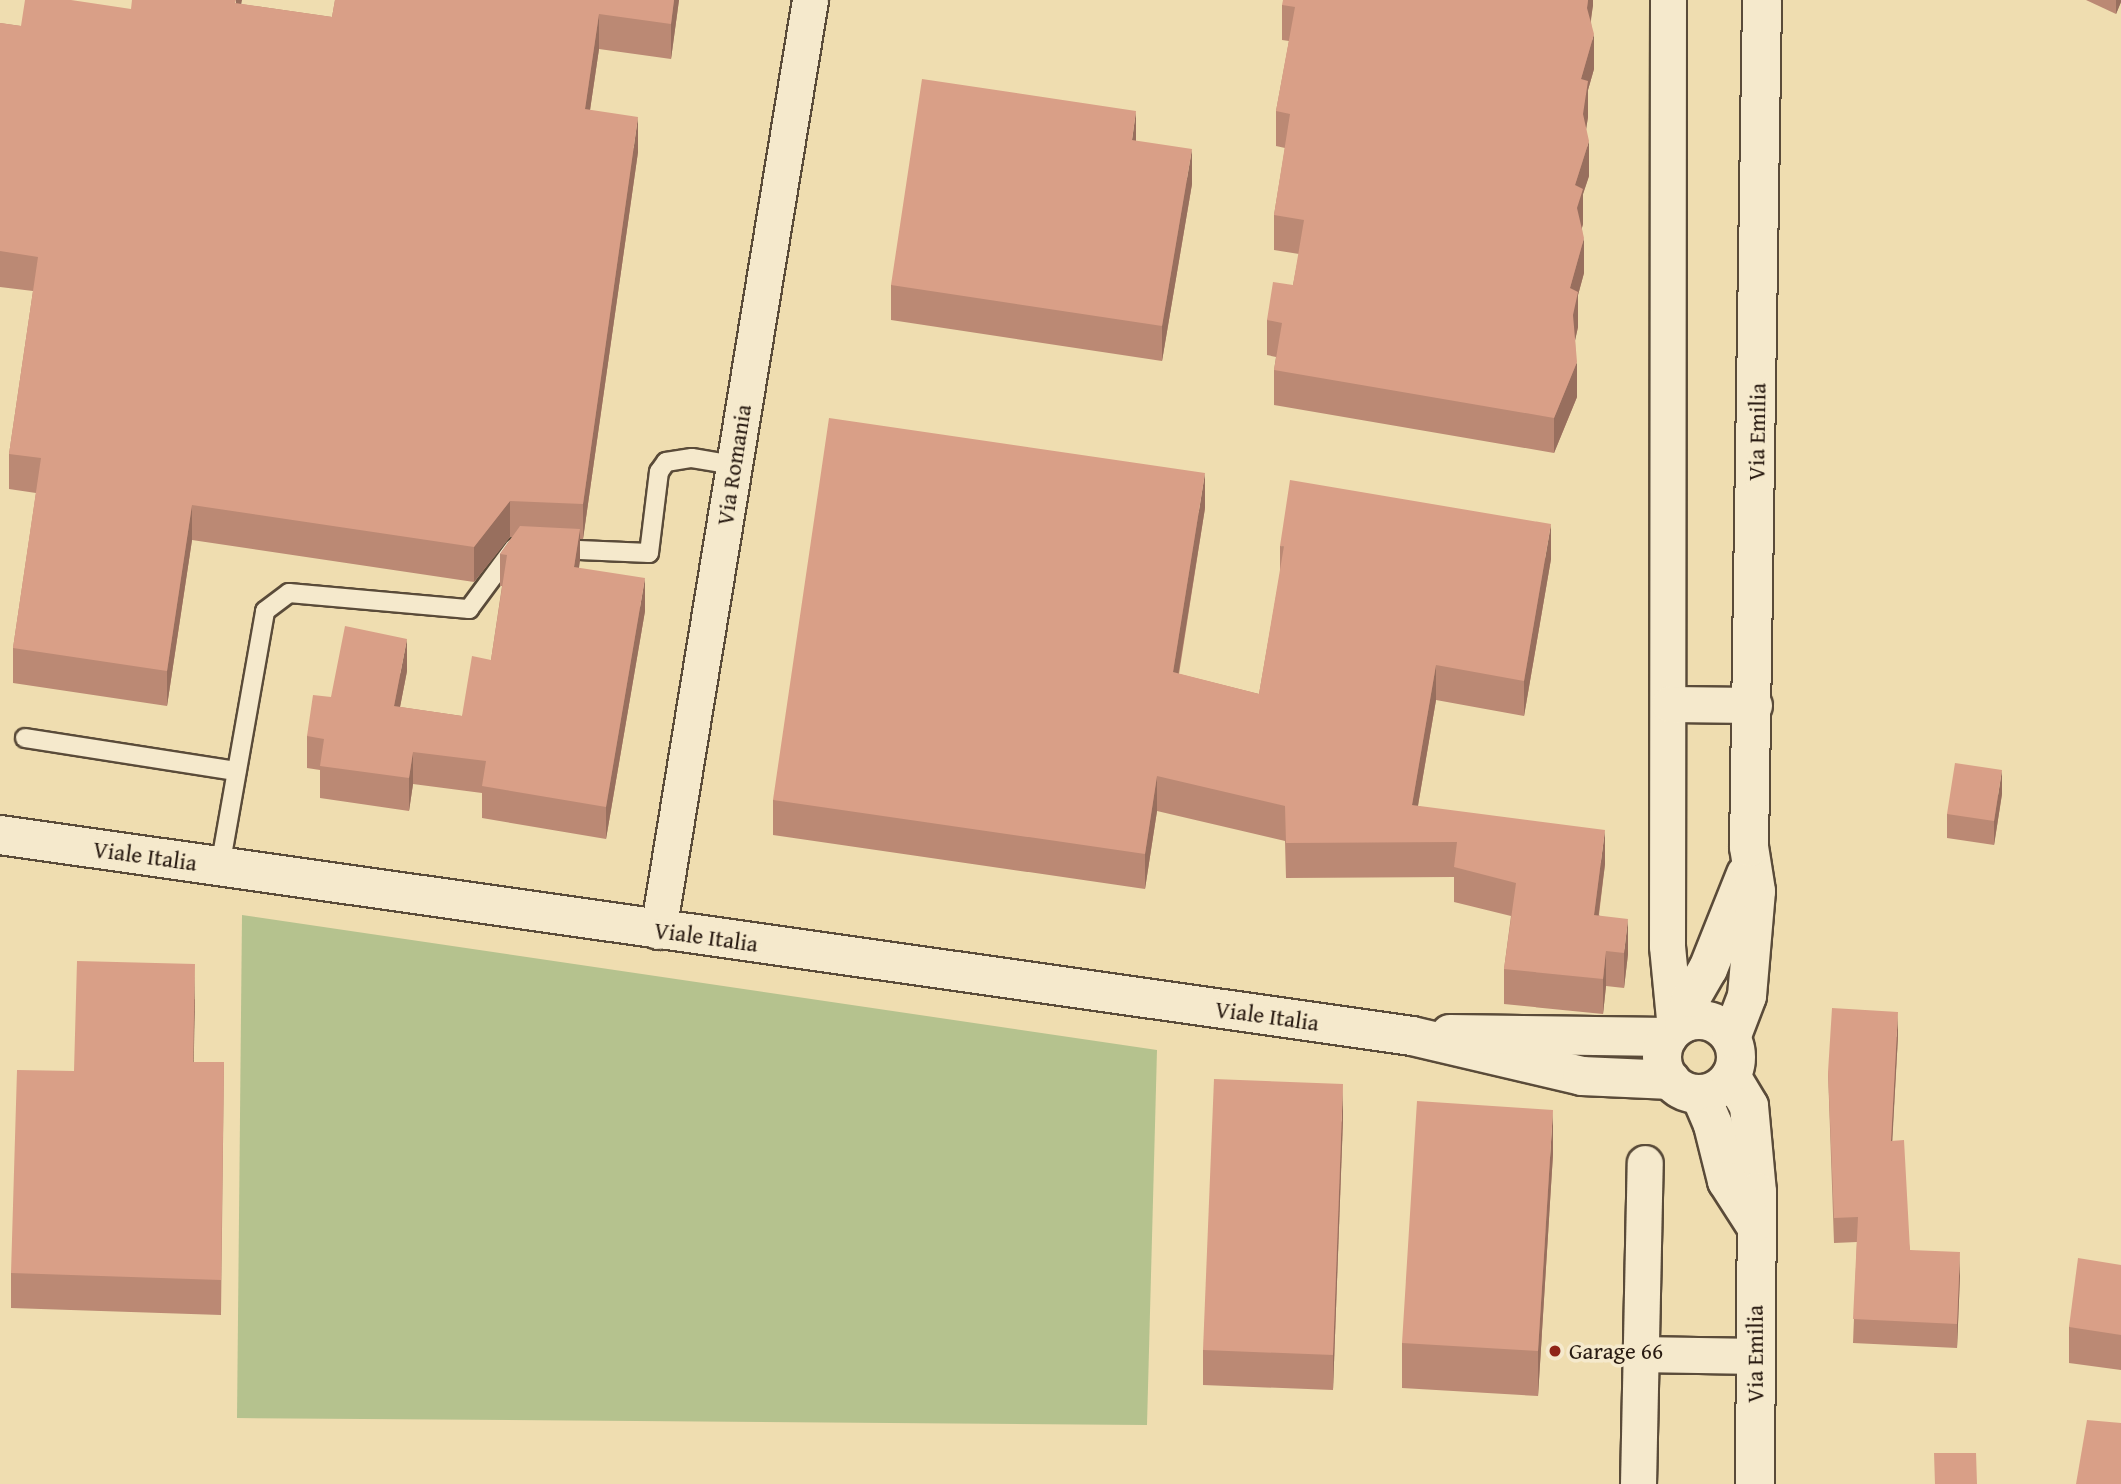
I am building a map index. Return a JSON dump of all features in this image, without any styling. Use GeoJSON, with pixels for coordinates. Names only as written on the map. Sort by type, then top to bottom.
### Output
{"type":"FeatureCollection","features":[{"type":"Feature","properties":{"kind":"street","name":"Via Romania"},"geometry":{"type":"LineString","coordinates":[[658,931],[810,0]]}},
{"type":"Feature","properties":{"kind":"street"},"geometry":{"type":"LineString","coordinates":[[1668,0],[1664,383],[1669,704],[1667,946],[1675,1030],[1715,1023],[1731,1038]]}},
{"type":"Feature","properties":{"kind":"street","name":"Via Emilia"},"geometry":{"type":"LineString","coordinates":[[1701,1083],[1737,1058],[1731,1038],[1747,996],[1756,891],[1751,863],[1762,0]]}},
{"type":"Feature","properties":{"kind":"street"},"geometry":{"type":"LineString","coordinates":[[1669,704],[1754,705]]}},
{"type":"Feature","properties":{"kind":"street","name":"Viale Italia"},"geometry":{"type":"LineString","coordinates":[[0,835],[658,931],[1412,1036],[1582,1076],[1701,1083]]}},
{"type":"Feature","properties":{"kind":"street","name":"Via Emilia"},"geometry":{"type":"LineString","coordinates":[[1751,863],[1708,969],[1690,998],[1662,1058],[1701,1083],[1749,1105],[1757,1192],[1754,1223],[1755,1484]]}},
{"type":"Feature","properties":{"kind":"street","name":"Viale Italia"},"geometry":{"type":"LineString","coordinates":[[1412,1036],[1482,1031],[1675,1030]]}},
{"type":"Feature","properties":{"kind":"street"},"geometry":{"type":"LineString","coordinates":[[1638,1484],[1644,1163]]}},
{"type":"Feature","properties":{"kind":"street"},"geometry":{"type":"LineString","coordinates":[[1640,1354],[1756,1356]]}},
{"type":"Feature","properties":{"kind":"lane"},"geometry":{"type":"LineString","coordinates":[[220,867],[265,611],[289,593],[468,609],[514,547],[649,553],[659,472],[666,462],[692,458],[734,465]]}},
{"type":"Feature","properties":{"kind":"lane"},"geometry":{"type":"LineString","coordinates":[[25,738],[236,771]]}},
{"type":"Feature","properties":{"kind":"green space"},"geometry":{"type":"Polygon","coordinates":[[[242,915],[1157,1050],[1147,1425],[237,1418],[242,915]]]}},
{"type":"Feature","properties":{"kind":"building"},"geometry":{"type":"Polygon","coordinates":[[[25,0],[71,0],[131,9],[132,0],[236,0],[235,3],[332,17],[335,0],[674,0],[671,24],[599,14],[585,109],[638,117],[583,504],[510,501],[474,547],[192,505],[167,671],[13,648],[41,458],[9,454],[38,257],[0,251],[0,23],[21,26],[25,0]]]}},
{"type":"Feature","properties":{"kind":"building"},"geometry":{"type":"Polygon","coordinates":[[[1283,0],[1588,0],[1587,8],[1594,34],[1581,79],[1588,81],[1583,114],[1589,141],[1575,185],[1583,189],[1577,208],[1584,238],[1570,288],[1578,292],[1573,315],[1577,362],[1554,418],[1274,370],[1282,323],[1267,320],[1273,282],[1293,285],[1304,220],[1274,215],[1290,114],[1276,111],[1295,7],[1282,5],[1283,0]]]}},
{"type":"Feature","properties":{"kind":"building"},"geometry":{"type":"Polygon","coordinates":[[[922,79],[1136,111],[1132,140],[1192,149],[1162,326],[891,285],[922,79]]]}},
{"type":"Feature","properties":{"kind":"building"},"geometry":{"type":"Polygon","coordinates":[[[829,418],[1205,473],[1173,672],[1259,694],[1284,546],[1280,546],[1290,480],[1551,524],[1524,681],[1436,665],[1412,805],[1605,830],[1594,915],[1628,919],[1624,953],[1606,951],[1603,979],[1504,969],[1516,883],[1454,867],[1457,842],[1286,843],[1285,806],[1157,776],[1145,854],[773,800],[829,418]]]}},
{"type":"Feature","properties":{"kind":"building"},"geometry":{"type":"Polygon","coordinates":[[[520,526],[580,529],[574,567],[645,578],[606,807],[482,786],[486,761],[413,752],[409,778],[320,766],[324,739],[307,736],[313,695],[331,697],[345,626],[407,639],[394,706],[462,716],[472,656],[491,660],[507,555],[500,554],[520,526]]]}},
{"type":"Feature","properties":{"kind":"building"},"geometry":{"type":"Polygon","coordinates":[[[1955,763],[2002,770],[1994,821],[1947,814],[1955,763]]]}},
{"type":"Feature","properties":{"kind":"building"},"geometry":{"type":"Polygon","coordinates":[[[77,961],[195,964],[193,1062],[224,1062],[221,1280],[11,1273],[17,1070],[74,1071],[77,961]]]}},
{"type":"Feature","properties":{"kind":"building"},"geometry":{"type":"Polygon","coordinates":[[[1832,1008],[1898,1012],[1891,1141],[1904,1140],[1910,1250],[1960,1252],[1957,1324],[1853,1319],[1858,1217],[1834,1218],[1828,1072],[1832,1008]]]}},
{"type":"Feature","properties":{"kind":"building"},"geometry":{"type":"Polygon","coordinates":[[[1214,1079],[1343,1084],[1333,1355],[1203,1350],[1214,1079]]]}},
{"type":"Feature","properties":{"kind":"building"},"geometry":{"type":"Polygon","coordinates":[[[1417,1101],[1553,1110],[1538,1351],[1402,1343],[1417,1101]]]}},
{"type":"Feature","properties":{"kind":"building"},"geometry":{"type":"Polygon","coordinates":[[[2078,1258],[2121,1265],[2121,1335],[2069,1327],[2078,1258]]]}},
{"type":"Feature","properties":{"kind":"building"},"geometry":{"type":"Polygon","coordinates":[[[2087,1420],[2121,1423],[2121,1484],[2076,1484],[2087,1420]]]}},
{"type":"Feature","properties":{"kind":"building"},"geometry":{"type":"Polygon","coordinates":[[[1934,1453],[1976,1453],[1977,1484],[1935,1484],[1934,1453]]]}},
{"type":"Feature","properties":{"kind":"place","name":"Garage 66"},"geometry":{"type":"Point","coordinates":[1555,1351]}}]}
